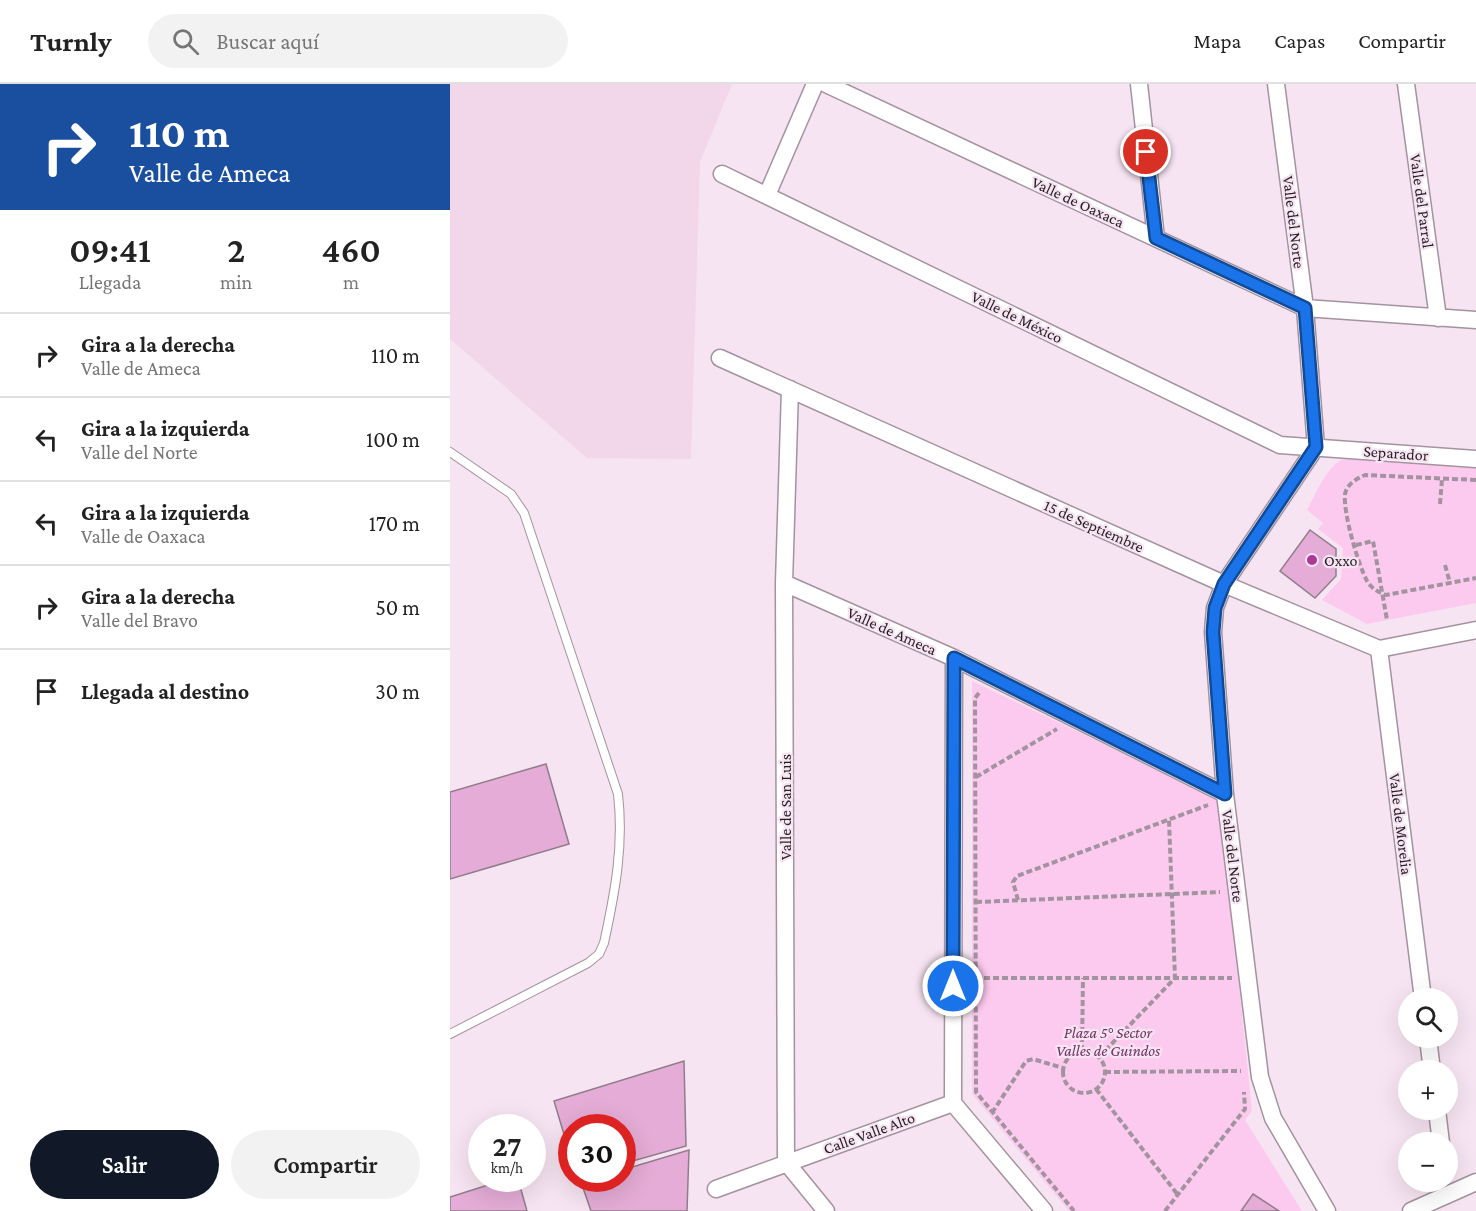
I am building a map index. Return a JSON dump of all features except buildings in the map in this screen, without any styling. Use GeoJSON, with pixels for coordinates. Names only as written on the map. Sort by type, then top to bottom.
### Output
{"type":"FeatureCollection","features":[{"type":"Feature","properties":{"kind":"street"},"geometry":{"type":"LineString","coordinates":[[767,195],[815,84]]}},
{"type":"Feature","properties":{"kind":"street","name":"Valle de Oaxaca"},"geometry":{"type":"LineString","coordinates":[[826,84],[1305,308],[1476,320]]}},
{"type":"Feature","properties":{"kind":"street","name":"Valle del Norte"},"geometry":{"type":"LineString","coordinates":[[1276,84],[1305,308],[1316,447],[1224,584],[1215,608],[1213,632],[1225,794],[1260,1077],[1273,1118],[1327,1211]]}},
{"type":"Feature","properties":{"kind":"street","name":"Valle del Parral"},"geometry":{"type":"LineString","coordinates":[[1406,84],[1438,318]]}},
{"type":"Feature","properties":{"kind":"street"},"geometry":{"type":"LineString","coordinates":[[1137,85],[1156,238]]}},
{"type":"Feature","properties":{"kind":"street","name":"Valle de México"},"geometry":{"type":"LineString","coordinates":[[722,174],[1280,445],[1316,447]]}},
{"type":"Feature","properties":{"kind":"street","name":"15 de Septiembre"},"geometry":{"type":"LineString","coordinates":[[720,358],[1224,584],[1378,649]]}},
{"type":"Feature","properties":{"kind":"street","name":"Valle de San Luis"},"geometry":{"type":"LineString","coordinates":[[786,1162],[784,583],[790,389]]}},
{"type":"Feature","properties":{"kind":"street","name":"Separador"},"geometry":{"type":"LineString","coordinates":[[1316,447],[1476,459]]}},
{"type":"Feature","properties":{"kind":"street","name":"Valle de Ameca"},"geometry":{"type":"LineString","coordinates":[[784,583],[954,658],[1225,794]]}},
{"type":"Feature","properties":{"kind":"street"},"geometry":{"type":"LineString","coordinates":[[1378,649],[1476,630]]}},
{"type":"Feature","properties":{"kind":"street","name":"Valle de Morelia"},"geometry":{"type":"LineString","coordinates":[[1378,649],[1422,988]]}},
{"type":"Feature","properties":{"kind":"street"},"geometry":{"type":"LineString","coordinates":[[954,658],[953,1103],[1044,1211]]}},
{"type":"Feature","properties":{"kind":"street","name":"Calle Valle Alto"},"geometry":{"type":"LineString","coordinates":[[716,1189],[953,1103]]}},
{"type":"Feature","properties":{"kind":"street"},"geometry":{"type":"LineString","coordinates":[[786,1162],[826,1211]]}},
{"type":"Feature","properties":{"kind":"street"},"geometry":{"type":"LineString","coordinates":[[1458,1186],[1476,1182]]}},
{"type":"Feature","properties":{"kind":"street"},"geometry":{"type":"LineString","coordinates":[[1411,1211],[1441,1192]]}},
{"type":"Feature","properties":{"kind":"lane"},"geometry":{"type":"LineString","coordinates":[[450,452],[511,494],[524,513],[618,794],[622,828],[619,870],[604,943],[599,954],[588,963],[450,1034]]}},
{"type":"Feature","properties":{"kind":"path"},"geometry":{"type":"LineString","coordinates":[[1476,480],[1365,475],[1349,484],[1345,493],[1347,517],[1363,572],[1376,591],[1386,595],[1476,579]]}},
{"type":"Feature","properties":{"kind":"path"},"geometry":{"type":"LineString","coordinates":[[1440,504],[1442,479]]}},
{"type":"Feature","properties":{"kind":"path"},"geometry":{"type":"LineString","coordinates":[[1356,545],[1373,541],[1387,621]]}},
{"type":"Feature","properties":{"kind":"path"},"geometry":{"type":"LineString","coordinates":[[1445,565],[1450,583]]}},
{"type":"Feature","properties":{"kind":"path"},"geometry":{"type":"LineString","coordinates":[[983,693],[977,693],[975,698],[976,1092],[1074,1211]]}},
{"type":"Feature","properties":{"kind":"path"},"geometry":{"type":"LineString","coordinates":[[975,777],[1058,729],[1047,724]]}},
{"type":"Feature","properties":{"kind":"path"},"geometry":{"type":"LineString","coordinates":[[1018,900],[1013,882],[1017,876],[1209,803],[1214,811]]}},
{"type":"Feature","properties":{"kind":"path"},"geometry":{"type":"LineString","coordinates":[[1099,1057],[1175,978],[1169,819]]}},
{"type":"Feature","properties":{"kind":"path"},"geometry":{"type":"LineString","coordinates":[[1222,881],[1223,893]]}},
{"type":"Feature","properties":{"kind":"path"},"geometry":{"type":"LineString","coordinates":[[972,902],[1230,892]]}},
{"type":"Feature","properties":{"kind":"path"},"geometry":{"type":"LineString","coordinates":[[1232,975],[1233,986]]}},
{"type":"Feature","properties":{"kind":"path"},"geometry":{"type":"LineString","coordinates":[[972,978],[1238,978]]}},
{"type":"Feature","properties":{"kind":"path"},"geometry":{"type":"LineString","coordinates":[[1082,1051],[1083,978]]}},
{"type":"Feature","properties":{"kind":"path"},"geometry":{"type":"LineString","coordinates":[[1082,1051],[1099,1057],[1105,1072],[1103,1081],[1096,1089],[1085,1093],[1071,1089],[1065,1080],[1063,1068],[1068,1058],[1082,1051]]}},
{"type":"Feature","properties":{"kind":"path"},"geometry":{"type":"LineString","coordinates":[[990,1115],[1026,1061],[1033,1059],[1063,1068]]}},
{"type":"Feature","properties":{"kind":"path"},"geometry":{"type":"LineString","coordinates":[[1165,1211],[1245,1109],[1242,1069]]}},
{"type":"Feature","properties":{"kind":"path"},"geometry":{"type":"LineString","coordinates":[[1105,1072],[1248,1071]]}},
{"type":"Feature","properties":{"kind":"path"},"geometry":{"type":"LineString","coordinates":[[1096,1089],[1178,1195]]}},
{"type":"Feature","properties":{"kind":"shaded area"},"geometry":{"type":"Polygon","coordinates":[[[450,84],[732,84],[700,162],[691,459],[587,458],[450,339],[450,84]]]}},
{"type":"Feature","properties":{"kind":"green space"},"geometry":{"type":"Polygon","coordinates":[[[1348,457],[1476,465],[1476,603],[1367,624],[1322,600],[1341,579],[1343,548],[1318,529],[1323,523],[1307,510],[1328,472],[1334,465],[1348,457]]]}},
{"type":"Feature","properties":{"kind":"green space","name":"Plaza 5° Sector Valles de Guindos"},"geometry":{"type":"Polygon","coordinates":[[[972,681],[1220,800],[1252,1111],[1245,1120],[1302,1211],[1069,1211],[972,1094],[972,681]]]}},
{"type":"Feature","properties":{"kind":"place","name":"Oxxo"},"geometry":{"type":"Point","coordinates":[1312,560]}},
{"type":"Feature","properties":{"kind":"route"},"geometry":{"type":"LineString","coordinates":[[953,986],[954,658],[1225,794],[1213,632],[1215,608],[1224,584],[1316,447],[1305,308],[1156,238],[1146,152]]}}]}
